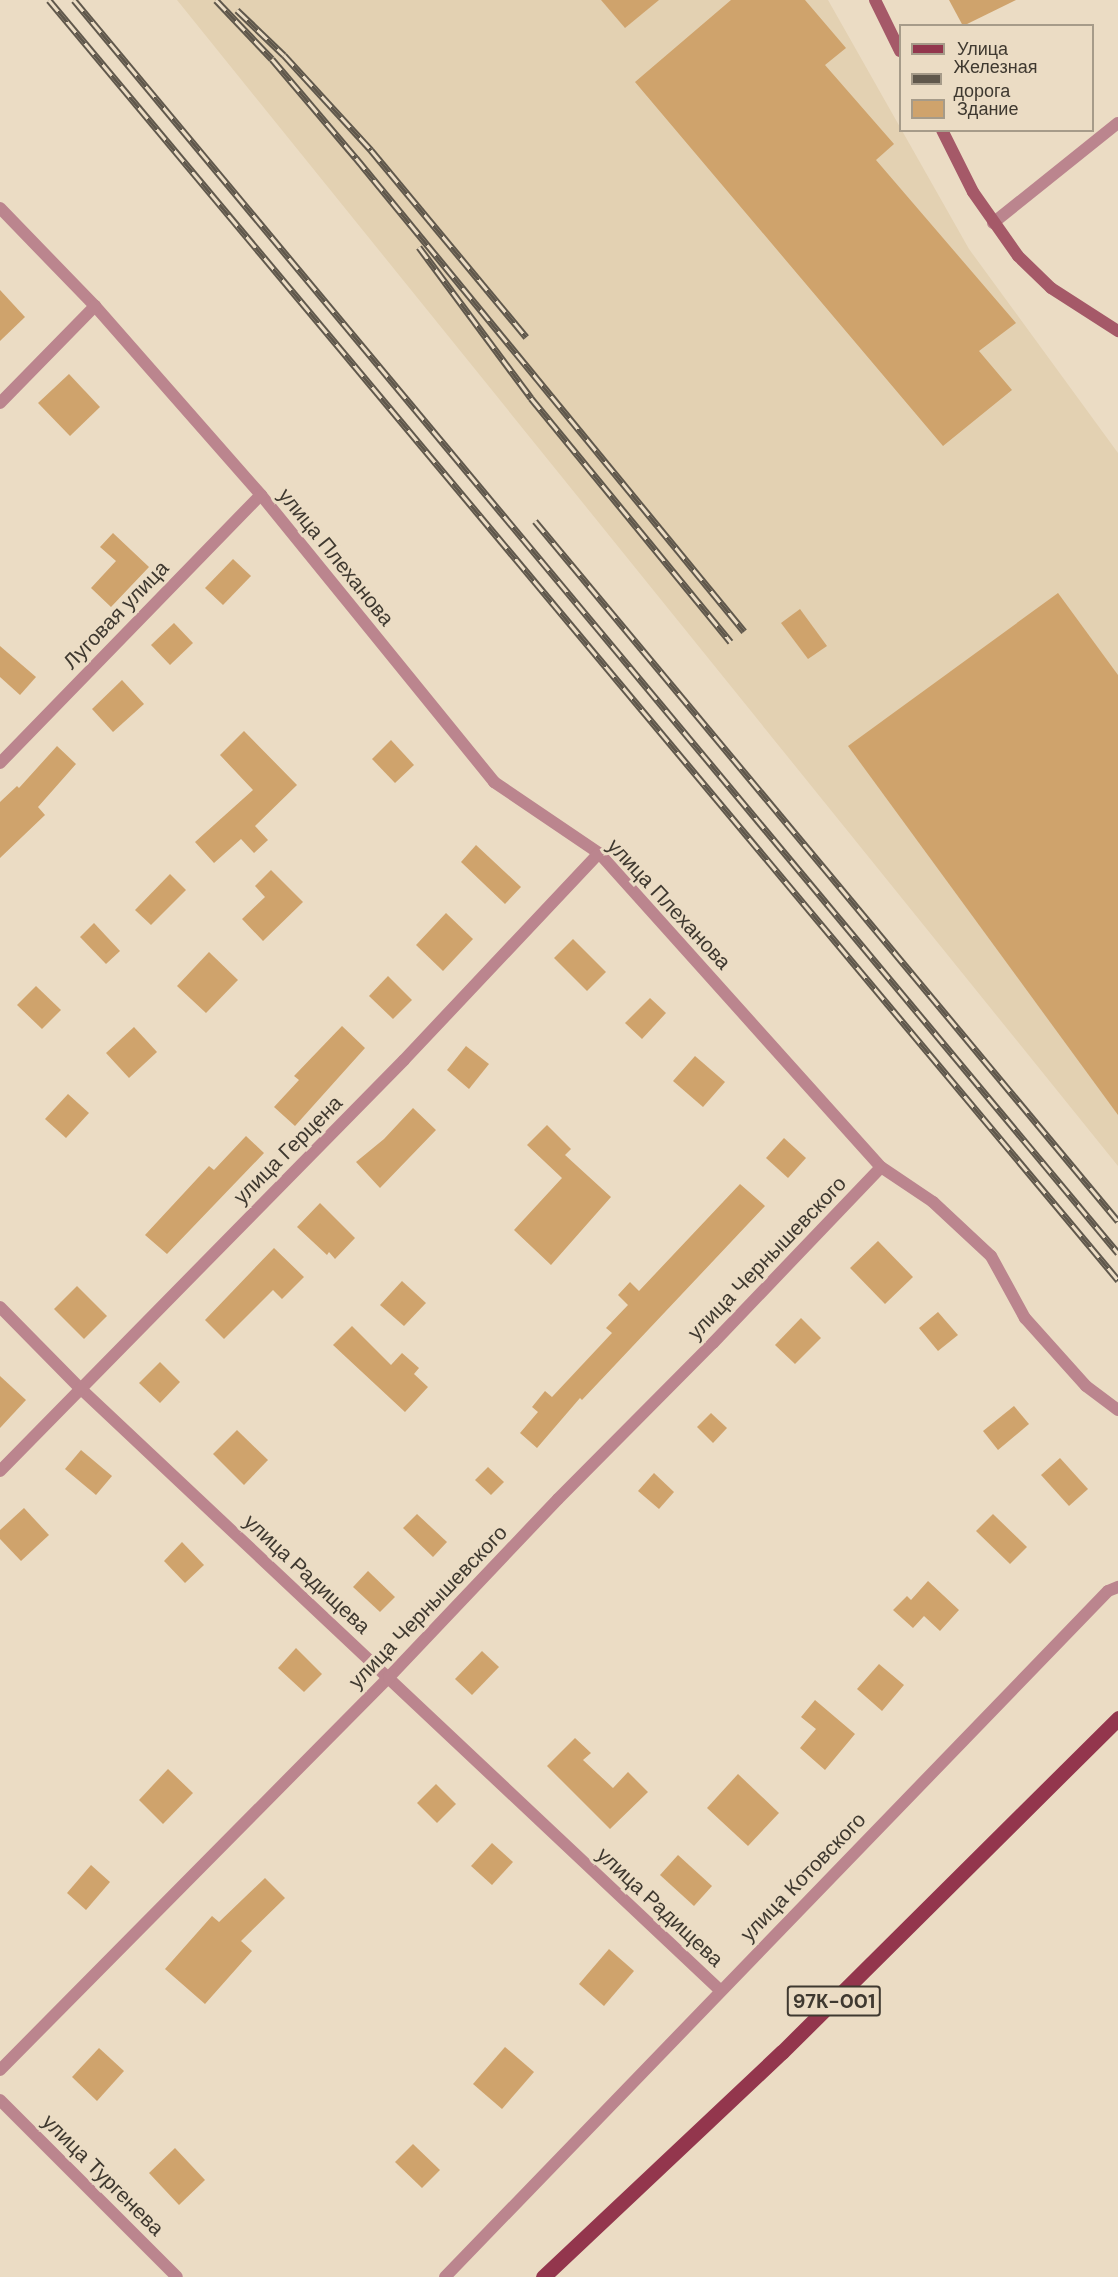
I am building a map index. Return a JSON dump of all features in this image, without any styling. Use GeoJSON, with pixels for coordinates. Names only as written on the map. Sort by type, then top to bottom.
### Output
{"type":"FeatureCollection","features":[{"type":"Feature","properties":{"kind":"main road"},"geometry":{"type":"LineString","coordinates":[[874,0],[899,49]]}},
{"type":"Feature","properties":{"kind":"main road"},"geometry":{"type":"LineString","coordinates":[[943,132],[973,192],[1018,256],[1051,288],[1118,331]]}},
{"type":"Feature","properties":{"kind":"main road","name":"97К-001"},"geometry":{"type":"LineString","coordinates":[[543,2277],[782,2052],[1118,1718]]}},
{"type":"Feature","properties":{"kind":"street"},"geometry":{"type":"LineString","coordinates":[[993,223],[1118,123]]}},
{"type":"Feature","properties":{"kind":"street","name":"улица Плеханова"},"geometry":{"type":"LineString","coordinates":[[0,208],[95,306],[261,495],[494,782],[599,853],[881,1167],[933,1202],[991,1256],[1025,1318],[1086,1386],[1118,1410]]}},
{"type":"Feature","properties":{"kind":"street"},"geometry":{"type":"LineString","coordinates":[[0,404],[95,306]]}},
{"type":"Feature","properties":{"kind":"street","name":"Луговая улица"},"geometry":{"type":"LineString","coordinates":[[0,763],[261,495]]}},
{"type":"Feature","properties":{"kind":"street","name":"улица Герцена"},"geometry":{"type":"LineString","coordinates":[[0,1471],[404,1060],[599,853]]}},
{"type":"Feature","properties":{"kind":"street","name":"улица Чернышевского"},"geometry":{"type":"LineString","coordinates":[[0,2070],[389,1677],[558,1499],[713,1343],[881,1167]]}},
{"type":"Feature","properties":{"kind":"street","name":"улица Радищева"},"geometry":{"type":"LineString","coordinates":[[0,1306],[80,1389],[720,1990]]}},
{"type":"Feature","properties":{"kind":"street","name":"улица Котовского"},"geometry":{"type":"LineString","coordinates":[[445,2277],[720,1990],[1108,1592],[1118,1587]]}},
{"type":"Feature","properties":{"kind":"street","name":"улица Тургенева"},"geometry":{"type":"LineString","coordinates":[[0,2100],[177,2277]]}},
{"type":"Feature","properties":{"kind":"shaded area"},"geometry":{"type":"Polygon","coordinates":[[[177,0],[828,0],[899,125],[899,132],[903,132],[969,249],[1118,453],[1118,1166],[177,0]]]}},
{"type":"Feature","properties":{"kind":"building"},"geometry":{"type":"Polygon","coordinates":[[[601,0],[659,0],[625,28],[601,0]]]}},
{"type":"Feature","properties":{"kind":"building"},"geometry":{"type":"Polygon","coordinates":[[[731,0],[805,0],[846,48],[825,65],[894,144],[876,160],[1016,323],[979,351],[1012,390],[943,446],[635,82],[731,0]]]}},
{"type":"Feature","properties":{"kind":"building"},"geometry":{"type":"Polygon","coordinates":[[[949,0],[1016,0],[967,24],[962,24],[949,0]]]}},
{"type":"Feature","properties":{"kind":"building"},"geometry":{"type":"Polygon","coordinates":[[[0,290],[25,317],[0,341],[0,290]]]}},
{"type":"Feature","properties":{"kind":"building"},"geometry":{"type":"Polygon","coordinates":[[[69,374],[100,407],[70,436],[38,403],[69,374]]]}},
{"type":"Feature","properties":{"kind":"building"},"geometry":{"type":"Polygon","coordinates":[[[113,533],[149,567],[111,607],[91,588],[116,561],[100,547],[113,533]]]}},
{"type":"Feature","properties":{"kind":"building"},"geometry":{"type":"Polygon","coordinates":[[[233,559],[251,576],[223,605],[205,588],[233,559]]]}},
{"type":"Feature","properties":{"kind":"building"},"geometry":{"type":"Polygon","coordinates":[[[1058,593],[1118,675],[1118,1115],[848,746],[1058,593]]]}},
{"type":"Feature","properties":{"kind":"building"},"geometry":{"type":"Polygon","coordinates":[[[800,609],[827,646],[808,659],[781,623],[800,609]]]}},
{"type":"Feature","properties":{"kind":"building"},"geometry":{"type":"Polygon","coordinates":[[[174,623],[193,643],[170,665],[151,645],[174,623]]]}},
{"type":"Feature","properties":{"kind":"building"},"geometry":{"type":"Polygon","coordinates":[[[0,646],[36,677],[20,695],[0,677],[0,646]]]}},
{"type":"Feature","properties":{"kind":"building"},"geometry":{"type":"Polygon","coordinates":[[[122,680],[144,704],[113,732],[92,709],[122,680]]]}},
{"type":"Feature","properties":{"kind":"building"},"geometry":{"type":"Polygon","coordinates":[[[244,731],[297,785],[255,826],[268,840],[254,853],[241,839],[214,863],[195,842],[253,790],[220,755],[244,731]]]}},
{"type":"Feature","properties":{"kind":"building"},"geometry":{"type":"Polygon","coordinates":[[[391,740],[414,765],[395,783],[372,759],[391,740]]]}},
{"type":"Feature","properties":{"kind":"building"},"geometry":{"type":"Polygon","coordinates":[[[57,746],[76,764],[38,807],[45,815],[0,858],[0,802],[17,786],[19,788],[57,746]]]}},
{"type":"Feature","properties":{"kind":"building"},"geometry":{"type":"Polygon","coordinates":[[[476,845],[521,887],[505,904],[461,862],[476,845]]]}},
{"type":"Feature","properties":{"kind":"building"},"geometry":{"type":"Polygon","coordinates":[[[271,870],[303,902],[263,941],[242,919],[265,897],[255,886],[271,870]]]}},
{"type":"Feature","properties":{"kind":"building"},"geometry":{"type":"Polygon","coordinates":[[[170,874],[186,890],[151,925],[135,910],[170,874]]]}},
{"type":"Feature","properties":{"kind":"building"},"geometry":{"type":"Polygon","coordinates":[[[446,913],[473,939],[443,971],[416,945],[446,913]]]}},
{"type":"Feature","properties":{"kind":"building"},"geometry":{"type":"Polygon","coordinates":[[[94,923],[120,951],[106,964],[80,937],[94,923]]]}},
{"type":"Feature","properties":{"kind":"building"},"geometry":{"type":"Polygon","coordinates":[[[573,939],[606,972],[587,991],[554,958],[573,939]]]}},
{"type":"Feature","properties":{"kind":"building"},"geometry":{"type":"Polygon","coordinates":[[[209,952],[238,980],[206,1013],[177,986],[209,952]]]}},
{"type":"Feature","properties":{"kind":"building"},"geometry":{"type":"Polygon","coordinates":[[[388,976],[412,1000],[393,1019],[369,996],[388,976]]]}},
{"type":"Feature","properties":{"kind":"building"},"geometry":{"type":"Polygon","coordinates":[[[36,986],[61,1010],[42,1029],[17,1005],[36,986]]]}},
{"type":"Feature","properties":{"kind":"building"},"geometry":{"type":"Polygon","coordinates":[[[650,998],[666,1013],[642,1039],[625,1023],[650,998]]]}},
{"type":"Feature","properties":{"kind":"building"},"geometry":{"type":"Polygon","coordinates":[[[342,1026],[365,1048],[295,1126],[274,1107],[299,1080],[294,1076],[342,1026]]]}},
{"type":"Feature","properties":{"kind":"building"},"geometry":{"type":"Polygon","coordinates":[[[134,1027],[157,1052],[129,1078],[106,1053],[134,1027]]]}},
{"type":"Feature","properties":{"kind":"building"},"geometry":{"type":"Polygon","coordinates":[[[466,1046],[489,1064],[469,1089],[447,1070],[466,1046]]]}},
{"type":"Feature","properties":{"kind":"building"},"geometry":{"type":"Polygon","coordinates":[[[695,1056],[725,1082],[703,1107],[673,1081],[695,1056]]]}},
{"type":"Feature","properties":{"kind":"building"},"geometry":{"type":"Polygon","coordinates":[[[68,1094],[89,1113],[66,1138],[45,1119],[68,1094]]]}},
{"type":"Feature","properties":{"kind":"building"},"geometry":{"type":"Polygon","coordinates":[[[413,1108],[436,1130],[380,1188],[356,1162],[384,1139],[413,1108]]]}},
{"type":"Feature","properties":{"kind":"building"},"geometry":{"type":"Polygon","coordinates":[[[547,1125],[571,1149],[565,1155],[611,1197],[551,1265],[514,1230],[562,1178],[527,1145],[547,1125]]]}},
{"type":"Feature","properties":{"kind":"building"},"geometry":{"type":"Polygon","coordinates":[[[246,1136],[264,1153],[167,1254],[145,1235],[209,1166],[214,1170],[246,1136]]]}},
{"type":"Feature","properties":{"kind":"building"},"geometry":{"type":"Polygon","coordinates":[[[784,1138],[806,1158],[788,1178],[766,1158],[784,1138]]]}},
{"type":"Feature","properties":{"kind":"building"},"geometry":{"type":"Polygon","coordinates":[[[740,1184],[765,1206],[582,1400],[580,1398],[537,1448],[520,1433],[538,1412],[532,1407],[545,1391],[552,1397],[612,1333],[606,1328],[628,1305],[618,1295],[630,1282],[639,1291],[740,1184]]]}},
{"type":"Feature","properties":{"kind":"building"},"geometry":{"type":"Polygon","coordinates":[[[320,1203],[355,1238],[335,1259],[329,1252],[327,1255],[297,1227],[320,1203]]]}},
{"type":"Feature","properties":{"kind":"building"},"geometry":{"type":"Polygon","coordinates":[[[878,1241],[913,1277],[885,1304],[850,1268],[878,1241]]]}},
{"type":"Feature","properties":{"kind":"building"},"geometry":{"type":"Polygon","coordinates":[[[274,1248],[304,1277],[282,1299],[273,1290],[224,1339],[205,1320],[274,1248]]]}},
{"type":"Feature","properties":{"kind":"building"},"geometry":{"type":"Polygon","coordinates":[[[402,1281],[426,1303],[404,1326],[380,1305],[402,1281]]]}},
{"type":"Feature","properties":{"kind":"building"},"geometry":{"type":"Polygon","coordinates":[[[77,1286],[107,1316],[84,1339],[54,1309],[77,1286]]]}},
{"type":"Feature","properties":{"kind":"building"},"geometry":{"type":"Polygon","coordinates":[[[938,1312],[958,1335],[938,1351],[919,1328],[938,1312]]]}},
{"type":"Feature","properties":{"kind":"building"},"geometry":{"type":"Polygon","coordinates":[[[801,1318],[821,1338],[795,1364],[775,1345],[801,1318]]]}},
{"type":"Feature","properties":{"kind":"building"},"geometry":{"type":"Polygon","coordinates":[[[352,1326],[391,1365],[402,1353],[419,1368],[414,1374],[428,1387],[405,1412],[333,1345],[352,1326]]]}},
{"type":"Feature","properties":{"kind":"building"},"geometry":{"type":"Polygon","coordinates":[[[160,1362],[180,1382],[160,1403],[139,1383],[160,1362]]]}},
{"type":"Feature","properties":{"kind":"building"},"geometry":{"type":"Polygon","coordinates":[[[0,1376],[26,1400],[0,1428],[0,1376]]]}},
{"type":"Feature","properties":{"kind":"building"},"geometry":{"type":"Polygon","coordinates":[[[1014,1406],[1029,1424],[998,1450],[983,1431],[1014,1406]]]}},
{"type":"Feature","properties":{"kind":"building"},"geometry":{"type":"Polygon","coordinates":[[[711,1413],[727,1428],[713,1443],[697,1427],[711,1413]]]}},
{"type":"Feature","properties":{"kind":"building"},"geometry":{"type":"Polygon","coordinates":[[[237,1430],[268,1460],[244,1485],[213,1454],[237,1430]]]}},
{"type":"Feature","properties":{"kind":"building"},"geometry":{"type":"Polygon","coordinates":[[[81,1450],[112,1476],[96,1495],[65,1469],[81,1450]]]}},
{"type":"Feature","properties":{"kind":"building"},"geometry":{"type":"Polygon","coordinates":[[[1060,1458],[1088,1489],[1069,1506],[1041,1475],[1060,1458]]]}},
{"type":"Feature","properties":{"kind":"building"},"geometry":{"type":"Polygon","coordinates":[[[488,1467],[504,1482],[491,1495],[475,1480],[488,1467]]]}},
{"type":"Feature","properties":{"kind":"building"},"geometry":{"type":"Polygon","coordinates":[[[654,1473],[674,1492],[659,1509],[638,1491],[654,1473]]]}},
{"type":"Feature","properties":{"kind":"building"},"geometry":{"type":"Polygon","coordinates":[[[24,1508],[49,1535],[21,1561],[0,1539],[0,1530],[24,1508]]]}},
{"type":"Feature","properties":{"kind":"building"},"geometry":{"type":"Polygon","coordinates":[[[417,1514],[447,1542],[433,1557],[403,1528],[417,1514]]]}},
{"type":"Feature","properties":{"kind":"building"},"geometry":{"type":"Polygon","coordinates":[[[993,1514],[1027,1547],[1010,1564],[976,1531],[993,1514]]]}},
{"type":"Feature","properties":{"kind":"building"},"geometry":{"type":"Polygon","coordinates":[[[182,1542],[204,1565],[185,1583],[164,1561],[182,1542]]]}},
{"type":"Feature","properties":{"kind":"building"},"geometry":{"type":"Polygon","coordinates":[[[368,1571],[395,1597],[380,1612],[353,1587],[368,1571]]]}},
{"type":"Feature","properties":{"kind":"building"},"geometry":{"type":"Polygon","coordinates":[[[928,1581],[959,1610],[940,1631],[924,1616],[913,1628],[893,1610],[907,1596],[911,1600],[928,1581]]]}},
{"type":"Feature","properties":{"kind":"building"},"geometry":{"type":"Polygon","coordinates":[[[296,1648],[322,1674],[304,1692],[278,1668],[296,1648]]]}},
{"type":"Feature","properties":{"kind":"building"},"geometry":{"type":"Polygon","coordinates":[[[482,1651],[499,1667],[472,1695],[455,1679],[482,1651]]]}},
{"type":"Feature","properties":{"kind":"building"},"geometry":{"type":"Polygon","coordinates":[[[879,1664],[904,1685],[882,1711],[857,1689],[879,1664]]]}},
{"type":"Feature","properties":{"kind":"building"},"geometry":{"type":"Polygon","coordinates":[[[815,1700],[855,1734],[825,1770],[800,1748],[816,1729],[801,1717],[815,1700]]]}},
{"type":"Feature","properties":{"kind":"building"},"geometry":{"type":"Polygon","coordinates":[[[575,1738],[591,1753],[583,1760],[613,1788],[628,1772],[648,1792],[610,1829],[547,1766],[575,1738]]]}},
{"type":"Feature","properties":{"kind":"building"},"geometry":{"type":"Polygon","coordinates":[[[168,1769],[193,1793],[163,1824],[139,1800],[168,1769]]]}},
{"type":"Feature","properties":{"kind":"building"},"geometry":{"type":"Polygon","coordinates":[[[738,1774],[779,1813],[748,1846],[707,1808],[738,1774]]]}},
{"type":"Feature","properties":{"kind":"building"},"geometry":{"type":"Polygon","coordinates":[[[436,1784],[456,1804],[437,1823],[417,1803],[436,1784]]]}},
{"type":"Feature","properties":{"kind":"building"},"geometry":{"type":"Polygon","coordinates":[[[492,1843],[513,1862],[492,1885],[471,1866],[492,1843]]]}},
{"type":"Feature","properties":{"kind":"building"},"geometry":{"type":"Polygon","coordinates":[[[678,1855],[712,1886],[694,1906],[660,1875],[678,1855]]]}},
{"type":"Feature","properties":{"kind":"building"},"geometry":{"type":"Polygon","coordinates":[[[91,1865],[110,1882],[86,1910],[67,1893],[91,1865]]]}},
{"type":"Feature","properties":{"kind":"building"},"geometry":{"type":"Polygon","coordinates":[[[265,1878],[285,1898],[241,1941],[252,1951],[205,2004],[165,1969],[212,1916],[219,1922],[265,1878]]]}},
{"type":"Feature","properties":{"kind":"building"},"geometry":{"type":"Polygon","coordinates":[[[609,1949],[634,1971],[604,2006],[579,1984],[609,1949]]]}},
{"type":"Feature","properties":{"kind":"building"},"geometry":{"type":"Polygon","coordinates":[[[505,2047],[534,2072],[502,2109],[473,2084],[505,2047]]]}},
{"type":"Feature","properties":{"kind":"building"},"geometry":{"type":"Polygon","coordinates":[[[99,2048],[124,2071],[97,2101],[72,2077],[99,2048]]]}},
{"type":"Feature","properties":{"kind":"building"},"geometry":{"type":"Polygon","coordinates":[[[413,2144],[440,2170],[422,2188],[395,2162],[413,2144]]]}},
{"type":"Feature","properties":{"kind":"building"},"geometry":{"type":"Polygon","coordinates":[[[175,2148],[205,2180],[179,2205],[149,2173],[175,2148]]]}},
{"type":"Feature","properties":{"kind":"railway"},"geometry":{"type":"LineString","coordinates":[[49,0],[1118,1280]]}},
{"type":"Feature","properties":{"kind":"railway"},"geometry":{"type":"LineString","coordinates":[[74,0],[1118,1253]]}},
{"type":"Feature","properties":{"kind":"railway"},"geometry":{"type":"LineString","coordinates":[[216,0],[272,59],[356,158],[744,631]]}},
{"type":"Feature","properties":{"kind":"railway"},"geometry":{"type":"LineString","coordinates":[[237,10],[284,55],[371,150],[526,337]]}},
{"type":"Feature","properties":{"kind":"railway"},"geometry":{"type":"LineString","coordinates":[[419,247],[531,398],[731,642]]}},
{"type":"Feature","properties":{"kind":"railway"},"geometry":{"type":"LineString","coordinates":[[535,521],[1118,1221]]}}]}
